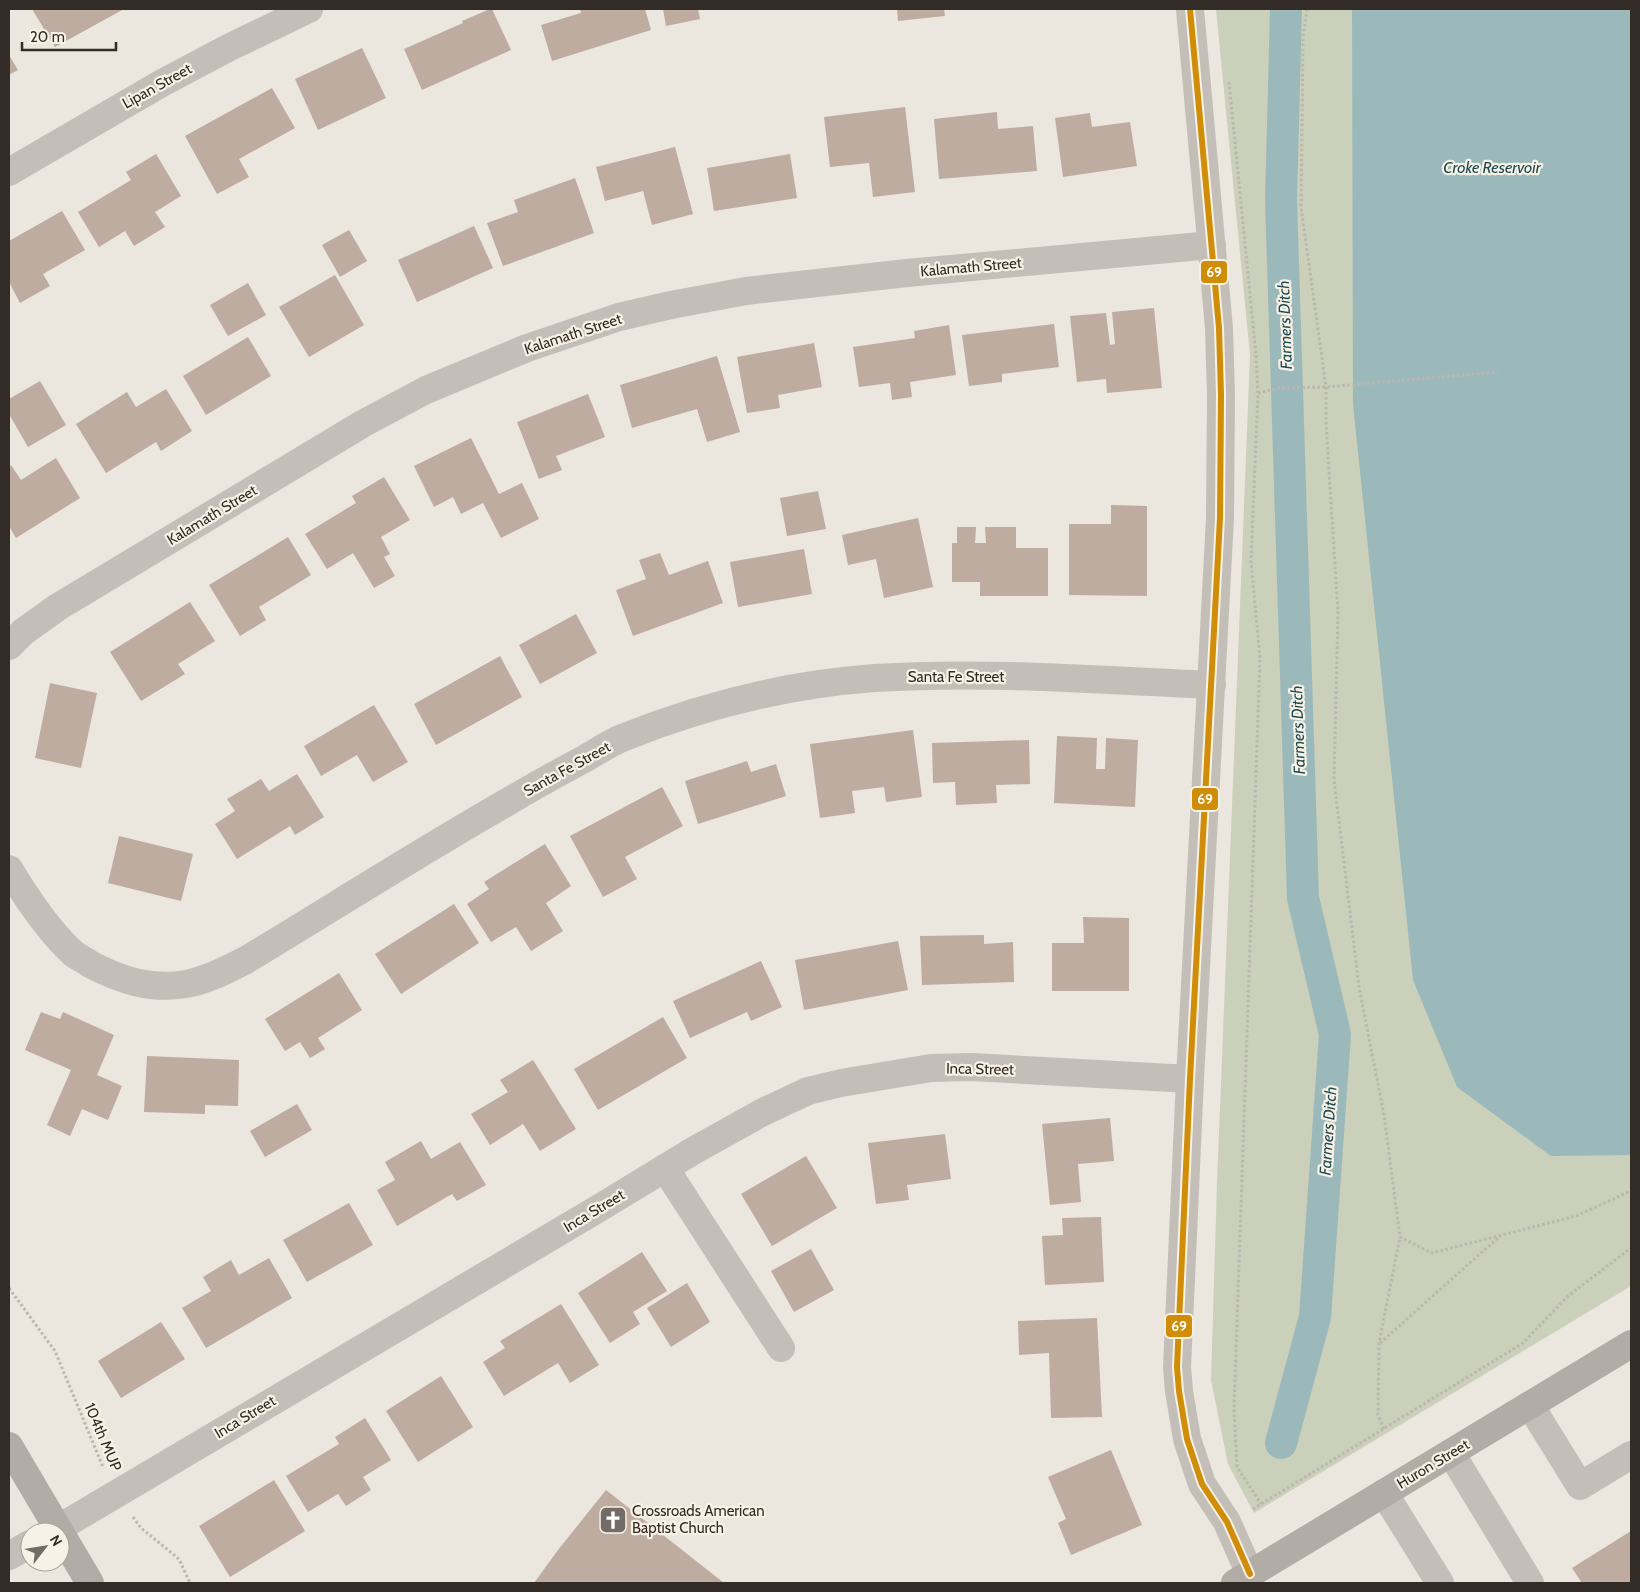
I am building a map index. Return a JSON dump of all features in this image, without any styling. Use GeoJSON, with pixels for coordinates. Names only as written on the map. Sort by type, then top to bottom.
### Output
{"type":"FeatureCollection","features":[{"type":"Feature","properties":{"kind":"main road","name":"Huron Street"},"geometry":{"type":"LineString","coordinates":[[1242,1579],[1530,1405],[1629,1351]]}},
{"type":"Feature","properties":{"kind":"main road"},"geometry":{"type":"LineString","coordinates":[[9,1446],[51,1522]]}},
{"type":"Feature","properties":{"kind":"main road"},"geometry":{"type":"LineString","coordinates":[[70,1553],[90,1583]]}},
{"type":"Feature","properties":{"kind":"street","name":"Lipan Street"},"geometry":{"type":"LineString","coordinates":[[9,172],[162,83],[230,47],[309,9]]}},
{"type":"Feature","properties":{"kind":"street"},"geometry":{"type":"LineString","coordinates":[[1190,9],[1219,328],[1221,395],[1220,518],[1190,1079],[1177,1367],[1187,1440],[1202,1484],[1227,1522],[1242,1579]]}},
{"type":"Feature","properties":{"kind":"street","name":"Kalamath Street"},"geometry":{"type":"LineString","coordinates":[[9,646],[24,632],[58,608],[364,423],[426,390],[555,338],[619,317],[746,291],[907,273],[1212,245]]}},
{"type":"Feature","properties":{"kind":"street","name":"Santa Fe Street"},"geometry":{"type":"LineString","coordinates":[[10,870],[49,928],[75,955],[123,980],[145,985],[168,986],[187,984],[225,971],[246,960],[454,833],[620,739],[680,717],[731,702],[815,685],[872,678],[922,676],[1004,676],[1212,685]]}},
{"type":"Feature","properties":{"kind":"street","name":"Inca Street"},"geometry":{"type":"LineString","coordinates":[[68,1522],[665,1168],[763,1112],[808,1092],[841,1083],[897,1072],[931,1068],[972,1067],[1190,1079]]}},
{"type":"Feature","properties":{"kind":"street"},"geometry":{"type":"LineString","coordinates":[[665,1168],[781,1348]]}},
{"type":"Feature","properties":{"kind":"street"},"geometry":{"type":"LineString","coordinates":[[1530,1405],[1580,1486],[1631,1455]]}},
{"type":"Feature","properties":{"kind":"street"},"geometry":{"type":"LineString","coordinates":[[1452,1453],[1530,1583]]}},
{"type":"Feature","properties":{"kind":"street"},"geometry":{"type":"LineString","coordinates":[[1384,1493],[1440,1583]]}},
{"type":"Feature","properties":{"kind":"street"},"geometry":{"type":"LineString","coordinates":[[9,1556],[20,1550]]}},
{"type":"Feature","properties":{"kind":"path"},"geometry":{"type":"LineString","coordinates":[[1307,9],[1303,37],[1301,207],[1326,387],[1326,422],[1338,613],[1334,780],[1359,987],[1384,1114],[1400,1237],[1379,1343],[1378,1416],[1384,1429]]}},
{"type":"Feature","properties":{"kind":"path"},"geometry":{"type":"LineString","coordinates":[[1229,78],[1258,393],[1251,560],[1260,658],[1234,1409],[1237,1467],[1261,1504]]}},
{"type":"Feature","properties":{"kind":"path"},"geometry":{"type":"LineString","coordinates":[[1258,393],[1279,388],[1326,387],[1498,372]]}},
{"type":"Feature","properties":{"kind":"path"},"geometry":{"type":"LineString","coordinates":[[1400,1237],[1432,1252],[1576,1216],[1631,1191]]}},
{"type":"Feature","properties":{"kind":"path"},"geometry":{"type":"LineString","coordinates":[[1379,1343],[1500,1235]]}},
{"type":"Feature","properties":{"kind":"path"},"geometry":{"type":"LineString","coordinates":[[1227,1522],[1261,1504],[1523,1343],[1568,1296],[1631,1248]]}},
{"type":"Feature","properties":{"kind":"path","name":"104th MUP"},"geometry":{"type":"LineString","coordinates":[[9,1288],[55,1351],[114,1494],[141,1528],[179,1560],[190,1583]]}},
{"type":"Feature","properties":{"kind":"green space"},"geometry":{"type":"Polygon","coordinates":[[[1216,9],[1631,9],[1631,1286],[1254,1513],[1228,1464],[1211,1380],[1250,355],[1216,9]]]}},
{"type":"Feature","properties":{"kind":"water","name":"Croke Reservoir"},"geometry":{"type":"Polygon","coordinates":[[[1352,9],[1631,9],[1631,1155],[1551,1156],[1457,1087],[1413,980],[1353,404],[1352,9]]]}},
{"type":"Feature","properties":{"kind":"building"},"geometry":{"type":"Polygon","coordinates":[[[32,9],[124,9],[55,47],[32,9]]]}},
{"type":"Feature","properties":{"kind":"building"},"geometry":{"type":"Polygon","coordinates":[[[492,9],[511,50],[422,90],[404,49],[492,9]]]}},
{"type":"Feature","properties":{"kind":"building"},"geometry":{"type":"Polygon","coordinates":[[[580,9],[645,9],[651,30],[552,61],[541,25],[581,13],[580,9]]]}},
{"type":"Feature","properties":{"kind":"building"},"geometry":{"type":"Polygon","coordinates":[[[663,9],[698,9],[700,19],[666,26],[663,9]]]}},
{"type":"Feature","properties":{"kind":"building"},"geometry":{"type":"Polygon","coordinates":[[[897,9],[944,9],[945,16],[898,21],[897,9]]]}},
{"type":"Feature","properties":{"kind":"building"},"geometry":{"type":"Polygon","coordinates":[[[362,48],[386,98],[318,130],[295,79],[362,48]]]}},
{"type":"Feature","properties":{"kind":"building"},"geometry":{"type":"Polygon","coordinates":[[[9,55],[18,70],[9,75],[9,55]]]}},
{"type":"Feature","properties":{"kind":"building"},"geometry":{"type":"Polygon","coordinates":[[[272,88],[295,128],[239,159],[249,177],[217,194],[185,136],[272,88]]]}},
{"type":"Feature","properties":{"kind":"building"},"geometry":{"type":"Polygon","coordinates":[[[905,107],[915,192],[873,197],[869,163],[830,167],[824,117],[905,107]]]}},
{"type":"Feature","properties":{"kind":"building"},"geometry":{"type":"Polygon","coordinates":[[[997,112],[998,129],[1033,126],[1037,171],[939,179],[934,119],[997,112]]]}},
{"type":"Feature","properties":{"kind":"building"},"geometry":{"type":"Polygon","coordinates":[[[1090,113],[1092,127],[1130,122],[1137,166],[1063,177],[1055,118],[1090,113]]]}},
{"type":"Feature","properties":{"kind":"building"},"geometry":{"type":"Polygon","coordinates":[[[675,147],[693,214],[652,225],[643,191],[605,201],[596,167],[675,147]]]}},
{"type":"Feature","properties":{"kind":"building"},"geometry":{"type":"Polygon","coordinates":[[[156,154],[181,196],[155,212],[165,227],[134,246],[125,231],[99,247],[78,212],[131,180],[126,172],[156,154]]]}},
{"type":"Feature","properties":{"kind":"building"},"geometry":{"type":"Polygon","coordinates":[[[790,154],[797,198],[714,211],[707,168],[790,154]]]}},
{"type":"Feature","properties":{"kind":"building"},"geometry":{"type":"Polygon","coordinates":[[[575,178],[594,233],[503,266],[487,223],[518,212],[514,200],[575,178]]]}},
{"type":"Feature","properties":{"kind":"building"},"geometry":{"type":"Polygon","coordinates":[[[62,211],[85,250],[43,274],[50,286],[20,303],[9,282],[9,241],[62,211]]]}},
{"type":"Feature","properties":{"kind":"building"},"geometry":{"type":"Polygon","coordinates":[[[474,226],[493,268],[417,302],[398,260],[474,226]]]}},
{"type":"Feature","properties":{"kind":"building"},"geometry":{"type":"Polygon","coordinates":[[[349,230],[367,261],[340,277],[322,245],[349,230]]]}},
{"type":"Feature","properties":{"kind":"building"},"geometry":{"type":"Polygon","coordinates":[[[335,275],[364,325],[309,357],[279,307],[335,275]]]}},
{"type":"Feature","properties":{"kind":"building"},"geometry":{"type":"Polygon","coordinates":[[[248,283],[266,315],[228,336],[210,305],[248,283]]]}},
{"type":"Feature","properties":{"kind":"building"},"geometry":{"type":"Polygon","coordinates":[[[1154,308],[1162,388],[1107,393],[1106,379],[1077,382],[1070,316],[1106,313],[1110,345],[1115,344],[1112,312],[1154,308]]]}},
{"type":"Feature","properties":{"kind":"building"},"geometry":{"type":"Polygon","coordinates":[[[1054,324],[1059,367],[1002,374],[1002,382],[969,386],[962,335],[1054,324]]]}},
{"type":"Feature","properties":{"kind":"building"},"geometry":{"type":"Polygon","coordinates":[[[949,325],[956,375],[910,382],[912,397],[892,400],[890,383],[859,387],[853,347],[915,338],[914,331],[949,325]]]}},
{"type":"Feature","properties":{"kind":"building"},"geometry":{"type":"Polygon","coordinates":[[[248,337],[271,376],[206,415],[183,376],[248,337]]]}},
{"type":"Feature","properties":{"kind":"building"},"geometry":{"type":"Polygon","coordinates":[[[814,343],[822,387],[778,395],[780,408],[747,413],[737,357],[814,343]]]}},
{"type":"Feature","properties":{"kind":"building"},"geometry":{"type":"Polygon","coordinates":[[[717,356],[740,432],[707,442],[697,409],[632,428],[620,385],[717,356]]]}},
{"type":"Feature","properties":{"kind":"building"},"geometry":{"type":"Polygon","coordinates":[[[40,381],[66,425],[28,447],[9,414],[9,399],[40,381]]]}},
{"type":"Feature","properties":{"kind":"building"},"geometry":{"type":"Polygon","coordinates":[[[166,389],[192,431],[161,451],[156,442],[106,473],[76,424],[127,392],[136,407],[166,389]]]}},
{"type":"Feature","properties":{"kind":"building"},"geometry":{"type":"Polygon","coordinates":[[[588,394],[605,437],[556,456],[562,470],[539,479],[517,422],[588,394]]]}},
{"type":"Feature","properties":{"kind":"building"},"geometry":{"type":"Polygon","coordinates":[[[471,438],[499,494],[522,483],[539,519],[501,538],[483,503],[461,514],[453,497],[434,507],[414,466],[471,438]]]}},
{"type":"Feature","properties":{"kind":"building"},"geometry":{"type":"Polygon","coordinates":[[[56,458],[80,498],[16,538],[9,526],[9,467],[11,465],[21,480],[56,458]]]}},
{"type":"Feature","properties":{"kind":"building"},"geometry":{"type":"Polygon","coordinates":[[[384,477],[410,520],[381,537],[390,554],[384,557],[395,576],[374,588],[353,553],[327,569],[305,534],[356,503],[352,496],[384,477]]]}},
{"type":"Feature","properties":{"kind":"building"},"geometry":{"type":"Polygon","coordinates":[[[818,491],[826,529],[787,536],[780,498],[818,491]]]}},
{"type":"Feature","properties":{"kind":"building"},"geometry":{"type":"Polygon","coordinates":[[[1111,505],[1147,506],[1147,596],[1069,595],[1069,524],[1111,524],[1111,505]]]}},
{"type":"Feature","properties":{"kind":"building"},"geometry":{"type":"Polygon","coordinates":[[[918,518],[933,587],[884,598],[876,559],[848,565],[842,535],[918,518]]]}},
{"type":"Feature","properties":{"kind":"building"},"geometry":{"type":"Polygon","coordinates":[[[957,527],[976,527],[975,543],[986,543],[985,527],[1016,527],[1016,548],[1048,548],[1048,596],[980,596],[980,582],[952,582],[952,543],[957,543],[957,527]]]}},
{"type":"Feature","properties":{"kind":"building"},"geometry":{"type":"Polygon","coordinates":[[[288,537],[311,575],[259,607],[266,620],[240,636],[209,585],[288,537]]]}},
{"type":"Feature","properties":{"kind":"building"},"geometry":{"type":"Polygon","coordinates":[[[804,549],[812,594],[738,607],[730,562],[804,549]]]}},
{"type":"Feature","properties":{"kind":"building"},"geometry":{"type":"Polygon","coordinates":[[[660,553],[669,575],[708,561],[723,603],[633,636],[616,590],[646,579],[639,560],[660,553]]]}},
{"type":"Feature","properties":{"kind":"building"},"geometry":{"type":"Polygon","coordinates":[[[190,602],[215,641],[178,664],[185,674],[141,701],[110,652],[190,602]]]}},
{"type":"Feature","properties":{"kind":"building"},"geometry":{"type":"Polygon","coordinates":[[[576,614],[597,653],[540,684],[519,645],[576,614]]]}},
{"type":"Feature","properties":{"kind":"building"},"geometry":{"type":"Polygon","coordinates":[[[500,656],[522,697],[436,745],[414,704],[500,656]]]}},
{"type":"Feature","properties":{"kind":"building"},"geometry":{"type":"Polygon","coordinates":[[[50,683],[97,693],[81,768],[35,758],[50,683]]]}},
{"type":"Feature","properties":{"kind":"building"},"geometry":{"type":"Polygon","coordinates":[[[374,705],[408,762],[373,782],[357,755],[321,776],[304,746],[374,705]]]}},
{"type":"Feature","properties":{"kind":"building"},"geometry":{"type":"Polygon","coordinates":[[[913,730],[922,797],[886,802],[884,787],[852,791],[855,813],[820,818],[810,744],[913,730]]]}},
{"type":"Feature","properties":{"kind":"building"},"geometry":{"type":"Polygon","coordinates":[[[1057,736],[1097,738],[1096,769],[1105,769],[1106,738],[1138,740],[1135,807],[1054,803],[1057,736]]]}},
{"type":"Feature","properties":{"kind":"building"},"geometry":{"type":"Polygon","coordinates":[[[1029,740],[1030,784],[996,785],[997,803],[956,805],[955,782],[933,783],[932,743],[1029,740]]]}},
{"type":"Feature","properties":{"kind":"building"},"geometry":{"type":"Polygon","coordinates":[[[747,761],[751,772],[776,764],[786,796],[698,824],[685,781],[747,761]]]}},
{"type":"Feature","properties":{"kind":"building"},"geometry":{"type":"Polygon","coordinates":[[[297,774],[324,817],[295,835],[290,826],[237,859],[215,824],[235,811],[227,799],[261,779],[269,791],[297,774]]]}},
{"type":"Feature","properties":{"kind":"building"},"geometry":{"type":"Polygon","coordinates":[[[662,787],[683,826],[625,857],[637,879],[603,897],[570,836],[662,787]]]}},
{"type":"Feature","properties":{"kind":"building"},"geometry":{"type":"Polygon","coordinates":[[[119,836],[193,854],[181,901],[108,883],[119,836]]]}},
{"type":"Feature","properties":{"kind":"building"},"geometry":{"type":"Polygon","coordinates":[[[545,844],[571,886],[546,903],[563,931],[531,951],[516,927],[491,942],[467,904],[489,889],[484,882],[545,844]]]}},
{"type":"Feature","properties":{"kind":"building"},"geometry":{"type":"Polygon","coordinates":[[[454,904],[479,943],[401,994],[375,954],[454,904]]]}},
{"type":"Feature","properties":{"kind":"building"},"geometry":{"type":"Polygon","coordinates":[[[1083,917],[1129,918],[1129,991],[1052,991],[1052,943],[1084,943],[1083,917]]]}},
{"type":"Feature","properties":{"kind":"building"},"geometry":{"type":"Polygon","coordinates":[[[984,935],[984,944],[1013,942],[1014,982],[922,985],[920,936],[984,935]]]}},
{"type":"Feature","properties":{"kind":"building"},"geometry":{"type":"Polygon","coordinates":[[[898,941],[908,990],[804,1010],[795,960],[898,941]]]}},
{"type":"Feature","properties":{"kind":"building"},"geometry":{"type":"Polygon","coordinates":[[[761,961],[782,1007],[751,1021],[747,1012],[690,1038],[673,1001],[761,961]]]}},
{"type":"Feature","properties":{"kind":"building"},"geometry":{"type":"Polygon","coordinates":[[[339,973],[362,1010],[318,1038],[325,1049],[310,1058],[300,1042],[285,1051],[265,1019],[339,973]]]}},
{"type":"Feature","properties":{"kind":"building"},"geometry":{"type":"Polygon","coordinates":[[[41,1012],[60,1019],[63,1012],[114,1035],[97,1075],[122,1086],[108,1120],[82,1109],[70,1136],[47,1125],[71,1070],[25,1050],[41,1012]]]}},
{"type":"Feature","properties":{"kind":"building"},"geometry":{"type":"Polygon","coordinates":[[[663,1017],[687,1058],[598,1110],[574,1069],[663,1017]]]}},
{"type":"Feature","properties":{"kind":"building"},"geometry":{"type":"Polygon","coordinates":[[[147,1056],[239,1060],[238,1106],[205,1105],[205,1114],[144,1112],[147,1056]]]}},
{"type":"Feature","properties":{"kind":"building"},"geometry":{"type":"Polygon","coordinates":[[[533,1060],[576,1129],[540,1151],[523,1124],[490,1145],[471,1114],[508,1092],[500,1080],[533,1060]]]}},
{"type":"Feature","properties":{"kind":"building"},"geometry":{"type":"Polygon","coordinates":[[[297,1104],[312,1130],[265,1157],[250,1131],[297,1104]]]}},
{"type":"Feature","properties":{"kind":"building"},"geometry":{"type":"Polygon","coordinates":[[[1110,1118],[1114,1161],[1078,1164],[1081,1202],[1050,1205],[1042,1124],[1110,1118]]]}},
{"type":"Feature","properties":{"kind":"building"},"geometry":{"type":"Polygon","coordinates":[[[945,1134],[951,1179],[907,1185],[909,1200],[876,1204],[868,1143],[945,1134]]]}},
{"type":"Feature","properties":{"kind":"building"},"geometry":{"type":"Polygon","coordinates":[[[421,1141],[431,1159],[460,1142],[486,1185],[457,1201],[452,1194],[397,1226],[377,1190],[395,1180],[385,1162],[421,1141]]]}},
{"type":"Feature","properties":{"kind":"building"},"geometry":{"type":"Polygon","coordinates":[[[806,1156],[837,1208],[772,1246],[741,1194],[806,1156]]]}},
{"type":"Feature","properties":{"kind":"building"},"geometry":{"type":"Polygon","coordinates":[[[349,1203],[373,1245],[307,1282],[283,1240],[349,1203]]]}},
{"type":"Feature","properties":{"kind":"building"},"geometry":{"type":"Polygon","coordinates":[[[1101,1217],[1104,1282],[1045,1285],[1042,1236],[1063,1235],[1062,1218],[1101,1217]]]}},
{"type":"Feature","properties":{"kind":"building"},"geometry":{"type":"Polygon","coordinates":[[[811,1249],[834,1290],[794,1312],[771,1271],[811,1249]]]}},
{"type":"Feature","properties":{"kind":"building"},"geometry":{"type":"Polygon","coordinates":[[[642,1252],[667,1291],[633,1312],[640,1324],[610,1343],[578,1293],[642,1252]]]}},
{"type":"Feature","properties":{"kind":"building"},"geometry":{"type":"Polygon","coordinates":[[[269,1258],[292,1298],[206,1348],[182,1308],[211,1291],[203,1277],[231,1260],[239,1275],[269,1258]]]}},
{"type":"Feature","properties":{"kind":"building"},"geometry":{"type":"Polygon","coordinates":[[[687,1283],[710,1322],[671,1347],[647,1308],[687,1283]]]}},
{"type":"Feature","properties":{"kind":"building"},"geometry":{"type":"Polygon","coordinates":[[[561,1304],[599,1365],[570,1383],[558,1363],[504,1396],[483,1362],[505,1348],[500,1341],[561,1304]]]}},
{"type":"Feature","properties":{"kind":"building"},"geometry":{"type":"Polygon","coordinates":[[[1097,1318],[1102,1417],[1051,1418],[1049,1353],[1019,1355],[1018,1321],[1097,1318]]]}},
{"type":"Feature","properties":{"kind":"building"},"geometry":{"type":"Polygon","coordinates":[[[161,1322],[185,1359],[121,1398],[98,1361],[161,1322]]]}},
{"type":"Feature","properties":{"kind":"building"},"geometry":{"type":"Polygon","coordinates":[[[441,1376],[473,1427],[418,1462],[386,1411],[441,1376]]]}},
{"type":"Feature","properties":{"kind":"building"},"geometry":{"type":"Polygon","coordinates":[[[365,1418],[391,1460],[363,1477],[371,1490],[346,1506],[338,1494],[308,1512],[286,1476],[339,1444],[335,1437],[365,1418]]]}},
{"type":"Feature","properties":{"kind":"building"},"geometry":{"type":"Polygon","coordinates":[[[1111,1450],[1142,1525],[1071,1555],[1058,1523],[1066,1519],[1048,1477],[1111,1450]]]}},
{"type":"Feature","properties":{"kind":"building"},"geometry":{"type":"Polygon","coordinates":[[[274,1480],[305,1531],[230,1577],[199,1526],[274,1480]]]}},
{"type":"Feature","properties":{"kind":"building","name":"Crossroads American Baptist Church"},"geometry":{"type":"Polygon","coordinates":[[[606,1490],[724,1583],[534,1583],[606,1490]]]}},
{"type":"Feature","properties":{"kind":"building"},"geometry":{"type":"Polygon","coordinates":[[[1631,1531],[1631,1583],[1582,1583],[1572,1568],[1631,1531]]]}},
{"type":"Feature","properties":{"kind":"waterway","name":"Farmers Ditch"},"geometry":{"type":"LineString","coordinates":[[1281,1443],[1315,1317],[1335,1034],[1303,898],[1281,200],[1286,9]]}},
{"type":"Feature","properties":{"kind":"transit line","name":"69"},"geometry":{"type":"LineString","coordinates":[[1190,9],[1219,328],[1221,395],[1220,518],[1190,1079],[1177,1367],[1187,1439],[1202,1484],[1227,1522],[1250,1574]]}},
{"type":"Feature","properties":{"kind":"place","name":"Crossroads American Baptist Church"},"geometry":{"type":"Point","coordinates":[613,1520]}}]}
